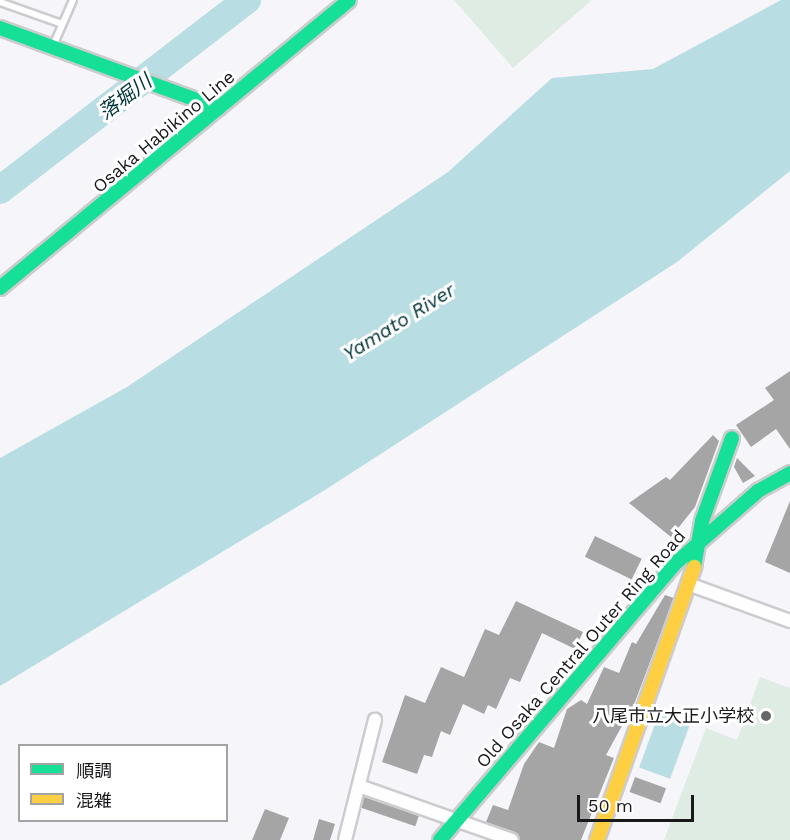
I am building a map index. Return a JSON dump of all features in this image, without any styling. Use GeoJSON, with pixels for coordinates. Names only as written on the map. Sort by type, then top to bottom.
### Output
{"type":"FeatureCollection","features":[{"type":"Feature","properties":{"kind":"main road","name":"Osaka Habikino Line"},"geometry":{"type":"LineString","coordinates":[[0,288],[349,0]]}},
{"type":"Feature","properties":{"kind":"main road"},"geometry":{"type":"LineString","coordinates":[[0,28],[219,108]]}},
{"type":"Feature","properties":{"kind":"main road"},"geometry":{"type":"LineString","coordinates":[[597,840],[691,585],[698,540],[732,438]]}},
{"type":"Feature","properties":{"kind":"main road","name":"Old Osaka Central Outer Ring Road"},"geometry":{"type":"LineString","coordinates":[[440,840],[698,540],[758,491],[790,473]]}},
{"type":"Feature","properties":{"kind":"street"},"geometry":{"type":"LineString","coordinates":[[691,585],[790,621]]}},
{"type":"Feature","properties":{"kind":"street"},"geometry":{"type":"LineString","coordinates":[[345,840],[375,720]]}},
{"type":"Feature","properties":{"kind":"street"},"geometry":{"type":"LineString","coordinates":[[359,786],[458,819],[512,840]]}},
{"type":"Feature","properties":{"kind":"lane"},"geometry":{"type":"LineString","coordinates":[[53,47],[73,0]]}},
{"type":"Feature","properties":{"kind":"lane"},"geometry":{"type":"LineString","coordinates":[[0,2],[62,24]]}},
{"type":"Feature","properties":{"kind":"shaded area"},"geometry":{"type":"Polygon","coordinates":[[[454,0],[592,0],[513,68],[454,0]]]}},
{"type":"Feature","properties":{"kind":"shaded area"},"geometry":{"type":"Polygon","coordinates":[[[760,677],[790,688],[790,840],[664,840],[706,728],[737,740],[760,677]]]}},
{"type":"Feature","properties":{"kind":"water","name":"Yamato River"},"geometry":{"type":"Polygon","coordinates":[[[781,0],[790,0],[790,171],[677,262],[325,490],[0,686],[0,458],[127,387],[448,172],[552,78],[653,69],[781,0]]]}},
{"type":"Feature","properties":{"kind":"water"},"geometry":{"type":"Polygon","coordinates":[[[659,713],[690,724],[670,779],[639,768],[659,713]]]}},
{"type":"Feature","properties":{"kind":"building"},"geometry":{"type":"Polygon","coordinates":[[[790,371],[790,449],[776,429],[751,447],[736,425],[774,400],[765,388],[790,371]]]}},
{"type":"Feature","properties":{"kind":"building"},"geometry":{"type":"Polygon","coordinates":[[[713,435],[719,441],[695,507],[671,537],[629,503],[666,477],[670,480],[713,435]]]}},
{"type":"Feature","properties":{"kind":"building"},"geometry":{"type":"Polygon","coordinates":[[[737,458],[755,476],[743,483],[734,467],[737,458]]]}},
{"type":"Feature","properties":{"kind":"building"},"geometry":{"type":"Polygon","coordinates":[[[790,501],[790,573],[765,562],[790,501]]]}},
{"type":"Feature","properties":{"kind":"building"},"geometry":{"type":"Polygon","coordinates":[[[595,536],[642,559],[632,579],[585,557],[595,536]]]}},
{"type":"Feature","properties":{"kind":"building"},"geometry":{"type":"Polygon","coordinates":[[[665,595],[674,598],[635,702],[606,755],[614,758],[581,840],[520,840],[515,832],[486,822],[493,805],[508,810],[524,764],[539,742],[554,748],[567,709],[581,700],[587,704],[604,667],[619,673],[632,642],[636,644],[665,595]]]}},
{"type":"Feature","properties":{"kind":"building"},"geometry":{"type":"Polygon","coordinates":[[[516,601],[583,632],[575,649],[542,633],[520,682],[510,678],[496,709],[488,705],[484,714],[463,704],[450,735],[441,731],[432,757],[424,755],[417,774],[382,762],[405,695],[425,703],[441,667],[464,677],[485,629],[499,635],[516,601]]]}},
{"type":"Feature","properties":{"kind":"building"},"geometry":{"type":"Polygon","coordinates":[[[635,777],[666,788],[661,803],[630,792],[635,777]]]}},
{"type":"Feature","properties":{"kind":"building"},"geometry":{"type":"Polygon","coordinates":[[[364,797],[419,816],[415,826],[360,807],[364,797]]]}},
{"type":"Feature","properties":{"kind":"building"},"geometry":{"type":"Polygon","coordinates":[[[265,809],[289,818],[280,840],[252,840],[265,809]]]}},
{"type":"Feature","properties":{"kind":"building"},"geometry":{"type":"Polygon","coordinates":[[[319,819],[335,824],[330,840],[313,840],[319,819]]]}},
{"type":"Feature","properties":{"kind":"waterway","name":"落堀川"},"geometry":{"type":"LineString","coordinates":[[0,190],[247,0]]}},
{"type":"Feature","properties":{"kind":"traffic: fast"},"geometry":{"type":"LineString","coordinates":[[0,288],[349,0]]}},
{"type":"Feature","properties":{"kind":"traffic: fast"},"geometry":{"type":"LineString","coordinates":[[0,28],[219,108]]}},
{"type":"Feature","properties":{"kind":"traffic: fast"},"geometry":{"type":"LineString","coordinates":[[694,567],[702,521],[732,438]]}},
{"type":"Feature","properties":{"kind":"traffic: fast"},"geometry":{"type":"LineString","coordinates":[[440,840],[677,562],[758,491],[790,473]]}},
{"type":"Feature","properties":{"kind":"traffic: slow"},"geometry":{"type":"LineString","coordinates":[[597,840],[694,567]]}},
{"type":"Feature","properties":{"kind":"place","name":"八尾市立大正小学校"},"geometry":{"type":"Point","coordinates":[766,716]}}]}
